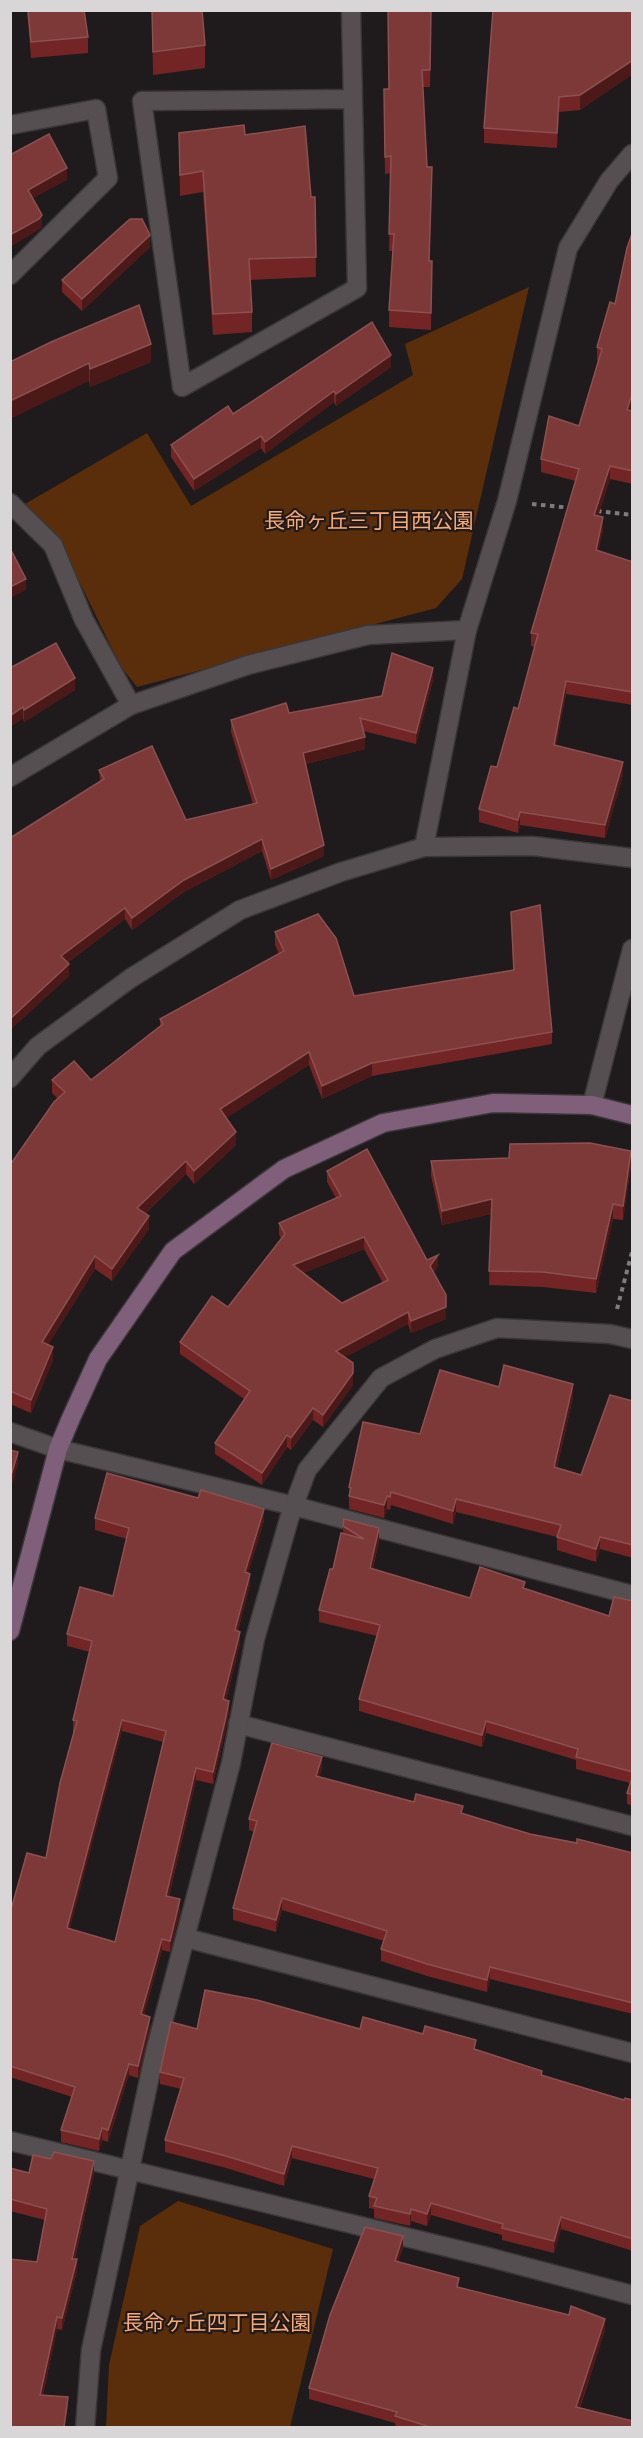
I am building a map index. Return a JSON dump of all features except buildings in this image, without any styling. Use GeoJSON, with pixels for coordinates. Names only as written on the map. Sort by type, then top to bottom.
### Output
{"type":"FeatureCollection","features":[{"type":"Feature","properties":{"kind":"street"},"geometry":{"type":"LineString","coordinates":[[351,10],[353,99],[357,288],[182,387],[142,101],[353,99]]}},
{"type":"Feature","properties":{"kind":"street"},"geometry":{"type":"LineString","coordinates":[[10,125],[96,109],[108,178],[10,275]]}},
{"type":"Feature","properties":{"kind":"street"},"geometry":{"type":"LineString","coordinates":[[424,847],[468,630],[507,501],[568,248],[609,181],[633,153]]}},
{"type":"Feature","properties":{"kind":"street"},"geometry":{"type":"LineString","coordinates":[[10,503],[53,545],[84,620],[131,705]]}},
{"type":"Feature","properties":{"kind":"street"},"geometry":{"type":"LineString","coordinates":[[10,777],[131,705],[248,665],[368,636],[468,630]]}},
{"type":"Feature","properties":{"kind":"street"},"geometry":{"type":"LineString","coordinates":[[10,1078],[38,1046],[131,978],[240,910],[341,872],[424,847],[533,846],[633,858]]}},
{"type":"Feature","properties":{"kind":"street"},"geometry":{"type":"LineString","coordinates":[[592,1105],[633,949]]}},
{"type":"Feature","properties":{"kind":"street"},"geometry":{"type":"LineString","coordinates":[[10,1631],[58,1449],[98,1359],[173,1251],[284,1169],[383,1123],[493,1103],[592,1105],[633,1115]]}},
{"type":"Feature","properties":{"kind":"street"},"geometry":{"type":"LineString","coordinates":[[85,2427],[91,2350],[155,2052],[231,1763],[255,1638],[307,1470],[381,1378],[435,1349],[497,1328],[610,1334],[633,1339]]}},
{"type":"Feature","properties":{"kind":"street"},"geometry":{"type":"LineString","coordinates":[[10,1432],[58,1449],[294,1506],[633,1595]]}},
{"type":"Feature","properties":{"kind":"street"},"geometry":{"type":"LineString","coordinates":[[238,1724],[633,1826]]}},
{"type":"Feature","properties":{"kind":"street"},"geometry":{"type":"LineString","coordinates":[[186,1938],[633,2053]]}},
{"type":"Feature","properties":{"kind":"street"},"geometry":{"type":"LineString","coordinates":[[10,2141],[633,2295]]}},
{"type":"Feature","properties":{"kind":"path"},"geometry":{"type":"LineString","coordinates":[[507,501],[576,509]]}},
{"type":"Feature","properties":{"kind":"path"},"geometry":{"type":"LineString","coordinates":[[587,510],[633,515]]}},
{"type":"Feature","properties":{"kind":"path"},"geometry":{"type":"LineString","coordinates":[[610,1334],[633,1252]]}},
{"type":"Feature","properties":{"kind":"green space","name":"長命ヶ丘三丁目西公園"},"geometry":{"type":"Polygon","coordinates":[[[529,287],[462,579],[436,608],[137,687],[121,667],[58,538],[25,504],[147,433],[191,506],[413,375],[405,344],[529,287]]]}},
{"type":"Feature","properties":{"kind":"green space","name":"長命ヶ丘四丁目公園"},"geometry":{"type":"Polygon","coordinates":[[[178,2201],[333,2249],[290,2427],[106,2427],[109,2365],[140,2226],[178,2201]]]}}]}
